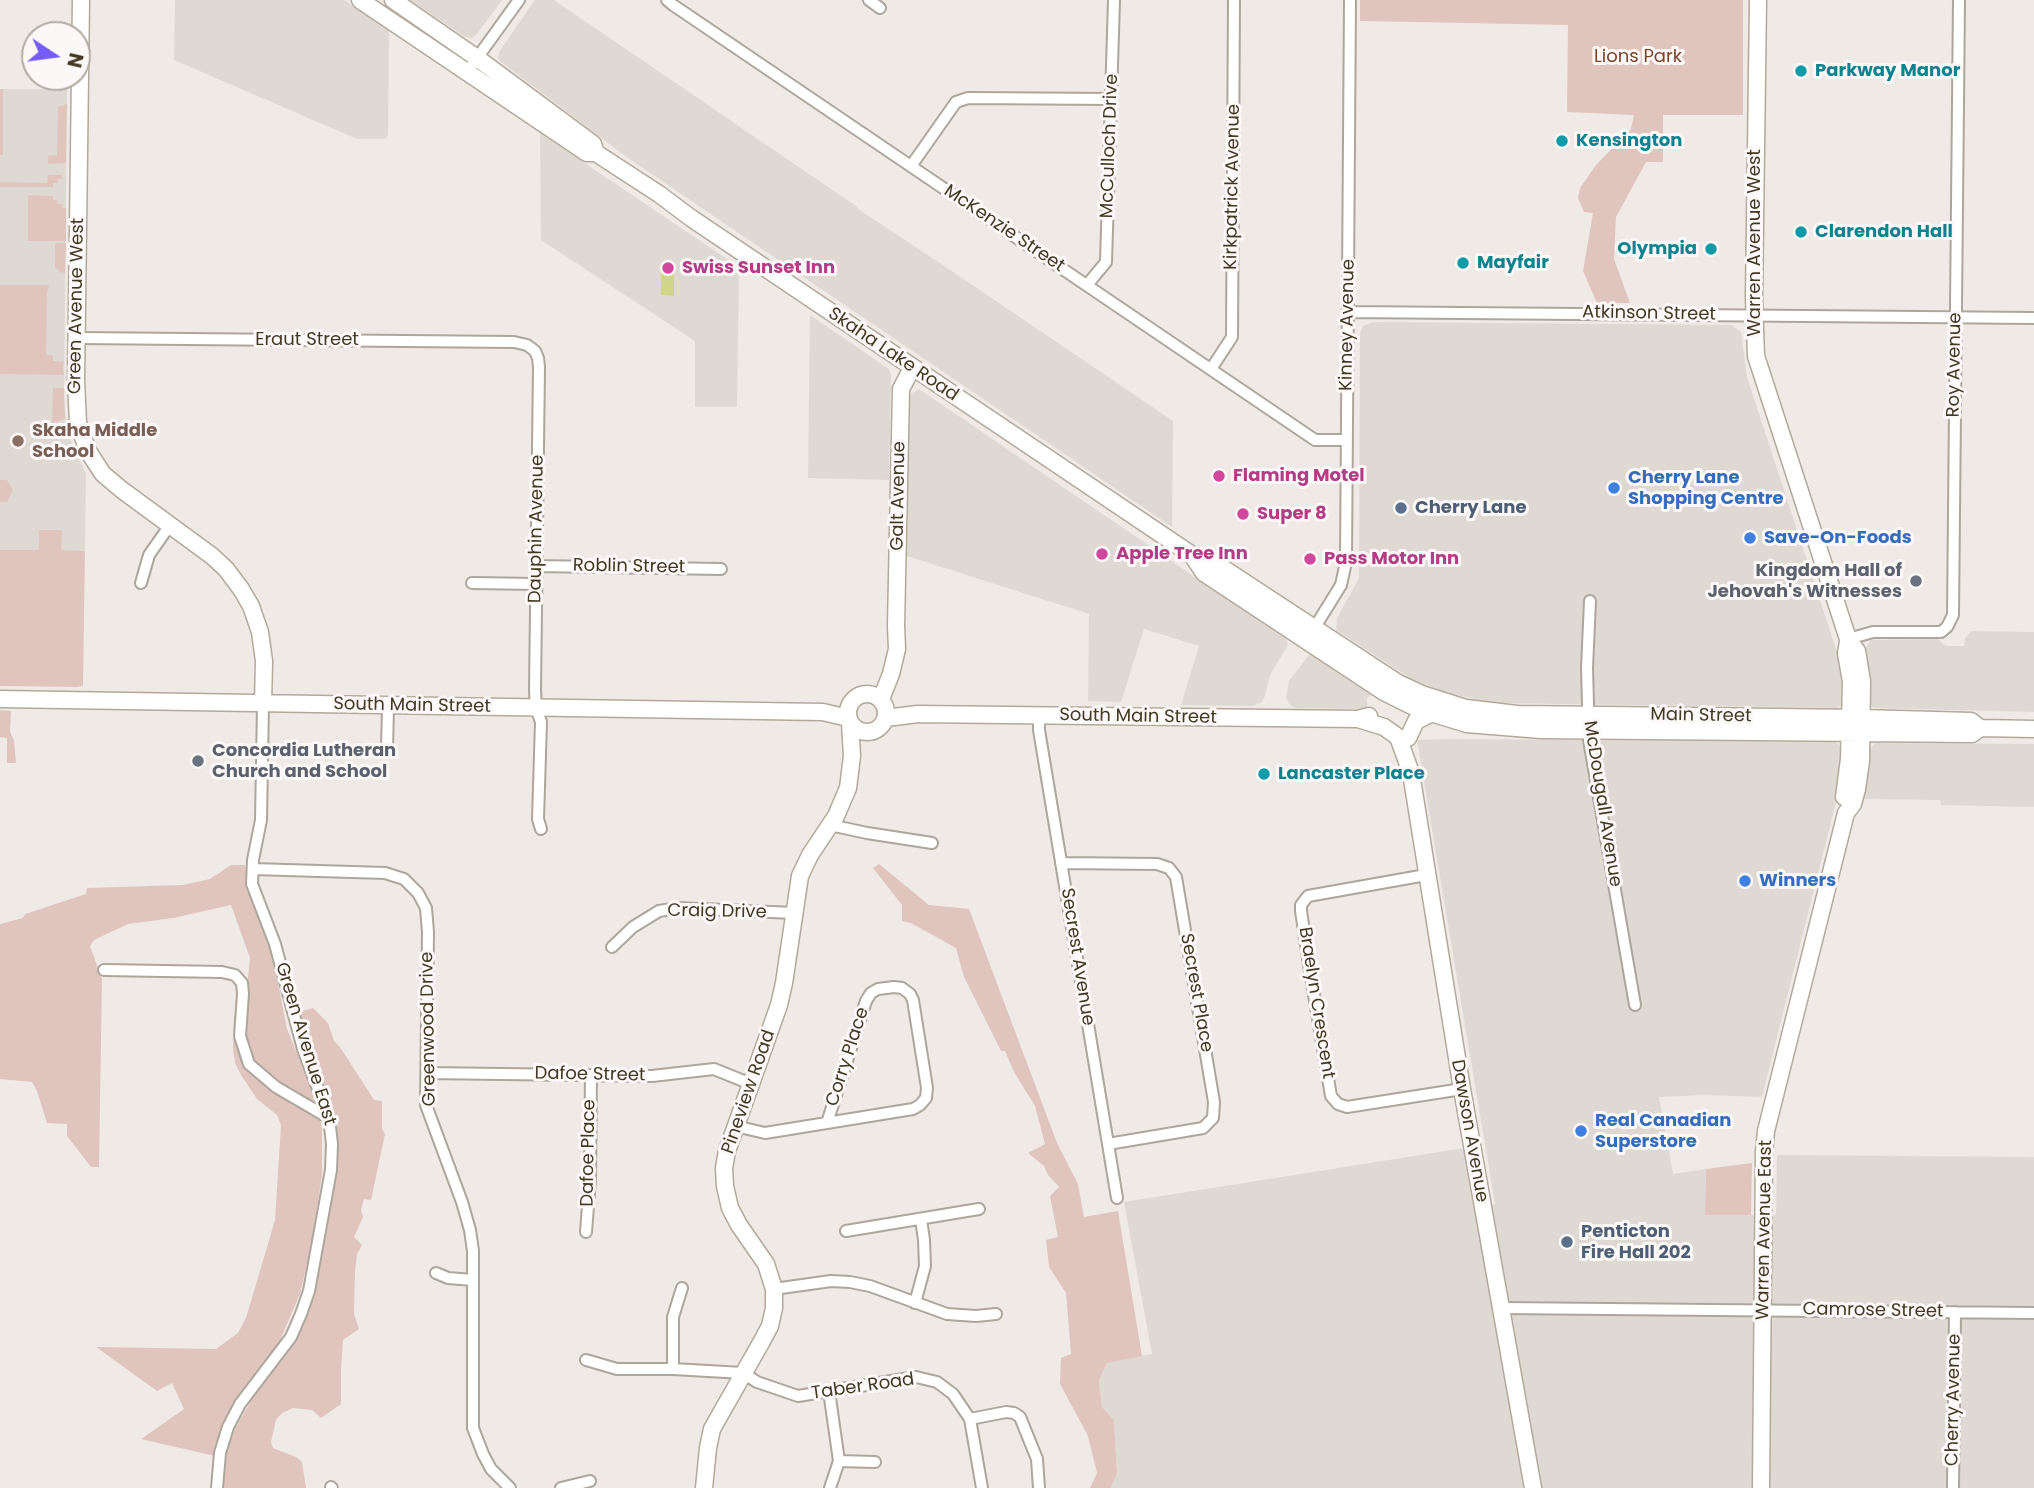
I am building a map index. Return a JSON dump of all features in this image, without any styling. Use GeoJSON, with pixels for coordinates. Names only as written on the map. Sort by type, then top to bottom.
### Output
{"type":"FeatureCollection","features":[{"type":"Feature","properties":{"kind":"street","name":"Green Avenue West"},"geometry":{"type":"LineString","coordinates":[[81,0],[76,406],[78,423],[88,451],[97,467],[110,481],[226,569],[241,589],[251,606],[260,632],[263,704]]}},
{"type":"Feature","properties":{"kind":"street","name":"Skaha Lake Road"},"geometry":{"type":"LineString","coordinates":[[361,0],[587,153],[596,153],[659,194],[912,368],[1192,555],[1212,561],[1384,692],[1430,713]]}},
{"type":"Feature","properties":{"kind":"street","name":"Skaha Lake Road"},"geometry":{"type":"LineString","coordinates":[[393,0],[593,144],[596,153]]}},
{"type":"Feature","properties":{"kind":"street"},"geometry":{"type":"LineString","coordinates":[[467,72],[519,0]]}},
{"type":"Feature","properties":{"kind":"street","name":"McKenzie Street"},"geometry":{"type":"LineString","coordinates":[[667,0],[1315,440],[1347,440]]}},
{"type":"Feature","properties":{"kind":"street"},"geometry":{"type":"LineString","coordinates":[[869,0],[880,8]]}},
{"type":"Feature","properties":{"kind":"street","name":"McCulloch Drive"},"geometry":{"type":"LineString","coordinates":[[1087,285],[1106,262],[1114,0]]}},
{"type":"Feature","properties":{"kind":"street","name":"Kirkpatrick Avenue"},"geometry":{"type":"LineString","coordinates":[[1211,369],[1231,338],[1234,0]]}},
{"type":"Feature","properties":{"kind":"street","name":"Kinney Avenue"},"geometry":{"type":"LineString","coordinates":[[1310,633],[1336,594],[1345,575],[1346,562],[1350,0]]}},
{"type":"Feature","properties":{"kind":"street","name":"Warren Avenue West"},"geometry":{"type":"LineString","coordinates":[[1758,0],[1754,315],[1756,356],[1848,639],[1846,653],[1855,725]]}},
{"type":"Feature","properties":{"kind":"street","name":"Roy Avenue"},"geometry":{"type":"LineString","coordinates":[[1848,639],[1873,632],[1941,632],[1951,622],[1953,615],[1959,0]]}},
{"type":"Feature","properties":{"kind":"street"},"geometry":{"type":"LineString","coordinates":[[911,166],[956,102],[968,98],[1112,99]]}},
{"type":"Feature","properties":{"kind":"street","name":"Atkinson Street"},"geometry":{"type":"LineString","coordinates":[[1348,312],[2034,318]]}},
{"type":"Feature","properties":{"kind":"street","name":"Eraut Street"},"geometry":{"type":"LineString","coordinates":[[77,338],[514,342],[527,345],[535,351]]}},
{"type":"Feature","properties":{"kind":"street","name":"Dauphin Avenue"},"geometry":{"type":"LineString","coordinates":[[535,351],[539,367],[536,708],[541,722],[538,819],[541,829]]}},
{"type":"Feature","properties":{"kind":"street","name":"Galt Avenue"},"geometry":{"type":"LineString","coordinates":[[880,704],[897,649],[901,394],[903,381],[912,368]]}},
{"type":"Feature","properties":{"kind":"street"},"geometry":{"type":"LineString","coordinates":[[901,394],[913,382],[926,377]]}},
{"type":"Feature","properties":{"kind":"street"},"geometry":{"type":"LineString","coordinates":[[141,583],[149,555],[170,525]]}},
{"type":"Feature","properties":{"kind":"street","name":"Roblin Street"},"geometry":{"type":"LineString","coordinates":[[537,566],[721,569]]}},
{"type":"Feature","properties":{"kind":"street"},"geometry":{"type":"LineString","coordinates":[[472,583],[536,584]]}},
{"type":"Feature","properties":{"kind":"street","name":"McDougall Avenue"},"geometry":{"type":"LineString","coordinates":[[1590,601],[1588,723],[1605,838],[1636,1005]]}},
{"type":"Feature","properties":{"kind":"street","name":"Skaha Lake Road"},"geometry":{"type":"LineString","coordinates":[[1310,633],[1422,694]]}},
{"type":"Feature","properties":{"kind":"street","name":"Main Street"},"geometry":{"type":"LineString","coordinates":[[1422,694],[1485,712],[1588,723],[1855,725],[1972,734],[1980,728],[2034,729]]}},
{"type":"Feature","properties":{"kind":"street"},"geometry":{"type":"LineString","coordinates":[[858,696],[880,704],[881,727],[872,732],[857,730],[850,715],[858,696]]}},
{"type":"Feature","properties":{"kind":"street","name":"South Main Street"},"geometry":{"type":"LineString","coordinates":[[0,699],[823,712],[850,715]]}},
{"type":"Feature","properties":{"kind":"street","name":"Green Avenue East"},"geometry":{"type":"LineString","coordinates":[[217,1488],[220,1453],[228,1427],[240,1404],[291,1336],[309,1291],[331,1170],[329,1118],[296,1027],[275,944],[252,884],[261,820],[263,704]]}},
{"type":"Feature","properties":{"kind":"street","name":"South Main Street"},"geometry":{"type":"LineString","coordinates":[[880,704],[918,714],[1358,719],[1370,716],[1389,720],[1403,736]]}},
{"type":"Feature","properties":{"kind":"street"},"geometry":{"type":"LineString","coordinates":[[387,750],[388,706]]}},
{"type":"Feature","properties":{"kind":"street"},"geometry":{"type":"LineString","coordinates":[[1403,736],[1416,720],[1430,713]]}},
{"type":"Feature","properties":{"kind":"street","name":"Main Street"},"geometry":{"type":"LineString","coordinates":[[1430,713],[1467,724],[1541,730],[1588,723]]}},
{"type":"Feature","properties":{"kind":"street","name":"Pineview Road"},"geometry":{"type":"LineString","coordinates":[[850,715],[852,766]]}},
{"type":"Feature","properties":{"kind":"street","name":"Secrest Avenue"},"geometry":{"type":"LineString","coordinates":[[1040,716],[1039,730],[1117,1198]]}},
{"type":"Feature","properties":{"kind":"street","name":"Warren Avenue East"},"geometry":{"type":"LineString","coordinates":[[1761,1488],[1766,1131],[1846,813],[1843,802],[1855,725]]}},
{"type":"Feature","properties":{"kind":"street","name":"Pineview Road"},"geometry":{"type":"LineString","coordinates":[[704,1488],[712,1429],[770,1326],[774,1308],[774,1289],[766,1264],[739,1225],[727,1197],[724,1168],[735,1126],[783,991],[803,867],[844,801],[852,766],[872,732]]}},
{"type":"Feature","properties":{"kind":"street","name":"Dawson Avenue"},"geometry":{"type":"LineString","coordinates":[[1403,736],[1413,757],[1411,772],[1426,875],[1533,1488]]}},
{"type":"Feature","properties":{"kind":"street"},"geometry":{"type":"LineString","coordinates":[[830,825],[932,843]]}},
{"type":"Feature","properties":{"kind":"street","name":"Secrest Place"},"geometry":{"type":"LineString","coordinates":[[1061,863],[1157,864],[1169,868],[1176,877],[1214,1102],[1213,1118],[1203,1128],[1108,1144]]}},
{"type":"Feature","properties":{"kind":"street","name":"Greenwood Drive"},"geometry":{"type":"LineString","coordinates":[[253,869],[385,873],[404,879],[418,893],[426,908],[426,1105],[470,1230],[473,1251],[473,1428],[479,1447],[491,1469],[510,1488]]}},
{"type":"Feature","properties":{"kind":"street","name":"Braelyn Crescent"},"geometry":{"type":"LineString","coordinates":[[1426,875],[1308,896],[1301,905],[1308,965],[1331,1096],[1338,1104],[1347,1107],[1462,1089]]}},
{"type":"Feature","properties":{"kind":"street","name":"Craig Drive"},"geometry":{"type":"LineString","coordinates":[[612,947],[633,927],[659,911],[678,908],[794,913]]}},
{"type":"Feature","properties":{"kind":"street"},"geometry":{"type":"LineString","coordinates":[[104,970],[222,972],[235,975],[242,983],[240,1037],[249,1064],[276,1087],[329,1118]]}},
{"type":"Feature","properties":{"kind":"street","name":"Corry Place"},"geometry":{"type":"LineString","coordinates":[[735,1126],[765,1133],[827,1123],[913,1109],[920,1105],[926,1098],[927,1088],[913,1000],[902,988],[878,989],[871,993],[866,1001],[827,1123]]}},
{"type":"Feature","properties":{"kind":"street","name":"Dafoe Street"},"geometry":{"type":"LineString","coordinates":[[426,1073],[652,1076],[714,1069],[751,1084]]}},
{"type":"Feature","properties":{"kind":"street","name":"Dafoe Place"},"geometry":{"type":"LineString","coordinates":[[586,1232],[590,1180],[591,1075]]}},
{"type":"Feature","properties":{"kind":"street"},"geometry":{"type":"LineString","coordinates":[[846,1231],[979,1209]]}},
{"type":"Feature","properties":{"kind":"street"},"geometry":{"type":"LineString","coordinates":[[915,1303],[925,1266],[925,1240],[921,1219]]}},
{"type":"Feature","properties":{"kind":"street"},"geometry":{"type":"LineString","coordinates":[[436,1273],[448,1278],[473,1280]]}},
{"type":"Feature","properties":{"kind":"street"},"geometry":{"type":"LineString","coordinates":[[774,1289],[821,1282],[850,1282],[870,1286],[947,1314],[996,1314]]}},
{"type":"Feature","properties":{"kind":"street"},"geometry":{"type":"LineString","coordinates":[[673,1369],[673,1317],[682,1288]]}},
{"type":"Feature","properties":{"kind":"street","name":"Camrose Street"},"geometry":{"type":"LineString","coordinates":[[1501,1308],[2034,1313]]}},
{"type":"Feature","properties":{"kind":"street","name":"Cherry Avenue"},"geometry":{"type":"LineString","coordinates":[[1953,1488],[1955,1312]]}},
{"type":"Feature","properties":{"kind":"street"},"geometry":{"type":"LineString","coordinates":[[586,1360],[617,1369],[743,1373]]}},
{"type":"Feature","properties":{"kind":"street","name":"Taber Road"},"geometry":{"type":"LineString","coordinates":[[743,1373],[757,1382],[798,1396],[916,1377],[937,1382],[953,1394],[970,1419],[982,1488]]}},
{"type":"Feature","properties":{"kind":"street"},"geometry":{"type":"LineString","coordinates":[[829,1391],[839,1461],[830,1488]]}},
{"type":"Feature","properties":{"kind":"street"},"geometry":{"type":"LineString","coordinates":[[970,1419],[1006,1412],[1020,1417],[1037,1459],[1039,1488]]}},
{"type":"Feature","properties":{"kind":"street"},"geometry":{"type":"LineString","coordinates":[[839,1461],[875,1462]]}},
{"type":"Feature","properties":{"kind":"street"},"geometry":{"type":"LineString","coordinates":[[561,1488],[590,1481]]}},
{"type":"Feature","properties":{"kind":"shaded area"},"geometry":{"type":"Polygon","coordinates":[[[175,0],[344,0],[389,30],[388,135],[385,139],[357,139],[174,60],[175,0]]]}},
{"type":"Feature","properties":{"kind":"shaded area"},"geometry":{"type":"Polygon","coordinates":[[[410,0],[502,0],[472,38],[465,37],[410,0]]]}},
{"type":"Feature","properties":{"kind":"shaded area"},"geometry":{"type":"Polygon","coordinates":[[[535,0],[554,0],[1173,421],[1172,527],[628,158],[501,62],[498,58],[499,52],[535,0]]]}},
{"type":"Feature","properties":{"kind":"shaded area"},"geometry":{"type":"Polygon","coordinates":[[[0,89],[67,91],[64,410],[72,445],[86,473],[85,551],[0,550],[0,89]]]}},
{"type":"Feature","properties":{"kind":"shaded area"},"geometry":{"type":"Polygon","coordinates":[[[540,133],[739,267],[737,407],[695,407],[695,341],[541,240],[540,133]]]}},
{"type":"Feature","properties":{"kind":"shaded area"},"geometry":{"type":"Polygon","coordinates":[[[661,272],[674,273],[674,296],[661,295],[661,272]]]}},
{"type":"Feature","properties":{"kind":"shaded area"},"geometry":{"type":"Polygon","coordinates":[[[810,315],[889,369],[889,480],[808,478],[810,315]]]}},
{"type":"Feature","properties":{"kind":"shaded area"},"geometry":{"type":"Polygon","coordinates":[[[1373,322],[1731,325],[1741,332],[1747,377],[1837,652],[1842,683],[1841,704],[1837,708],[1492,703],[1445,692],[1410,678],[1336,630],[1337,618],[1359,578],[1360,333],[1363,326],[1373,322]]]}},
{"type":"Feature","properties":{"kind":"shaded area"},"geometry":{"type":"Polygon","coordinates":[[[919,389],[1286,639],[1288,645],[1270,675],[1261,703],[1252,706],[1181,705],[1199,646],[1144,629],[1121,702],[1088,701],[1089,614],[907,556],[909,398],[919,389]]]}},
{"type":"Feature","properties":{"kind":"shaded area"},"geometry":{"type":"Polygon","coordinates":[[[1972,631],[2034,632],[2034,712],[1872,706],[1869,699],[1865,648],[1870,640],[1938,639],[1946,646],[1964,646],[1965,638],[1972,631]]]}},
{"type":"Feature","properties":{"kind":"shaded area"},"geometry":{"type":"Polygon","coordinates":[[[1309,655],[1371,695],[1367,698],[1367,709],[1295,708],[1289,704],[1286,698],[1289,681],[1309,655]]]}},
{"type":"Feature","properties":{"kind":"shaded area"},"geometry":{"type":"Polygon","coordinates":[[[1417,740],[1835,742],[1840,746],[1841,772],[1836,802],[1762,1097],[1659,1097],[1673,1174],[1706,1169],[1705,1215],[1776,1215],[1777,1155],[2034,1157],[2034,1488],[1111,1488],[1117,1473],[1114,1420],[1102,1407],[1099,1382],[1110,1361],[1152,1354],[1124,1202],[1464,1148],[1475,1208],[1495,1204],[1417,740]]]}},
{"type":"Feature","properties":{"kind":"shaded area"},"geometry":{"type":"Polygon","coordinates":[[[1876,743],[2034,744],[2034,807],[1941,805],[1940,800],[1862,799],[1870,749],[1876,743]]]}},
{"type":"Feature","properties":{"kind":"green space","name":"Lions Park"},"geometry":{"type":"Polygon","coordinates":[[[1360,0],[1743,0],[1743,115],[1663,115],[1663,162],[1646,162],[1616,217],[1614,259],[1630,303],[1597,303],[1583,271],[1593,213],[1584,212],[1578,198],[1580,188],[1596,165],[1631,129],[1634,115],[1567,112],[1568,25],[1360,21],[1360,0]]]}},
{"type":"Feature","properties":{"kind":"green space"},"geometry":{"type":"Polygon","coordinates":[[[0,89],[3,89],[3,155],[0,155],[0,89]]]}},
{"type":"Feature","properties":{"kind":"green space"},"geometry":{"type":"Polygon","coordinates":[[[67,104],[66,163],[48,164],[48,156],[57,155],[58,107],[67,104]]]}},
{"type":"Feature","properties":{"kind":"green space"},"geometry":{"type":"Polygon","coordinates":[[[48,175],[62,175],[62,179],[53,183],[53,187],[0,187],[0,182],[47,183],[48,175]]]}},
{"type":"Feature","properties":{"kind":"green space"},"geometry":{"type":"Polygon","coordinates":[[[28,195],[53,196],[53,200],[66,208],[66,241],[28,241],[28,195]]]}},
{"type":"Feature","properties":{"kind":"green space"},"geometry":{"type":"Polygon","coordinates":[[[55,243],[66,243],[65,273],[55,267],[55,243]]]}},
{"type":"Feature","properties":{"kind":"green space"},"geometry":{"type":"Polygon","coordinates":[[[0,285],[49,285],[46,355],[53,355],[53,361],[64,362],[64,375],[0,374],[0,285]]]}},
{"type":"Feature","properties":{"kind":"green space"},"geometry":{"type":"Polygon","coordinates":[[[53,388],[64,388],[65,419],[52,423],[53,388]]]}},
{"type":"Feature","properties":{"kind":"green space"},"geometry":{"type":"Polygon","coordinates":[[[0,480],[7,480],[13,490],[7,502],[0,502],[0,480]]]}},
{"type":"Feature","properties":{"kind":"green space"},"geometry":{"type":"Polygon","coordinates":[[[39,530],[62,530],[61,550],[85,551],[83,686],[0,686],[0,550],[39,550],[39,530]]]}},
{"type":"Feature","properties":{"kind":"green space"},"geometry":{"type":"Polygon","coordinates":[[[0,710],[11,711],[10,731],[16,763],[7,763],[7,738],[0,737],[0,710]]]}},
{"type":"Feature","properties":{"kind":"green space"},"geometry":{"type":"Polygon","coordinates":[[[879,864],[929,905],[969,909],[1057,1143],[1078,1184],[1084,1217],[1118,1211],[1142,1356],[1107,1363],[1099,1381],[1102,1407],[1114,1420],[1117,1473],[1111,1488],[1090,1488],[1097,1473],[1088,1436],[1060,1384],[1061,1358],[1071,1354],[1066,1293],[1049,1267],[1046,1240],[1058,1237],[1050,1196],[1059,1187],[1044,1166],[1028,1153],[1045,1144],[1035,1106],[1014,1072],[1005,1051],[1001,1051],[964,977],[956,948],[911,923],[902,921],[902,905],[873,868],[879,864]]]}},
{"type":"Feature","properties":{"kind":"green space"},"geometry":{"type":"Polygon","coordinates":[[[231,865],[245,865],[250,894],[272,952],[287,1029],[317,1102],[322,1129],[322,1175],[311,1247],[300,1294],[275,1352],[215,1456],[141,1439],[184,1409],[172,1383],[157,1391],[96,1347],[216,1349],[238,1333],[246,1318],[275,1220],[281,1125],[277,1115],[257,1099],[235,1063],[234,1016],[244,1015],[250,958],[231,905],[173,918],[128,924],[94,940],[90,946],[102,979],[99,1167],[91,1167],[67,1136],[67,1124],[47,1123],[32,1082],[0,1079],[0,924],[86,894],[87,888],[183,885],[210,879],[231,865]]]}},
{"type":"Feature","properties":{"kind":"green space"},"geometry":{"type":"Polygon","coordinates":[[[313,1008],[328,1023],[334,1041],[374,1100],[382,1101],[382,1129],[385,1134],[371,1200],[364,1199],[361,1210],[363,1217],[354,1237],[362,1245],[357,1254],[355,1271],[354,1314],[359,1329],[343,1340],[341,1404],[321,1418],[312,1410],[293,1408],[282,1413],[276,1420],[271,1442],[273,1448],[302,1462],[306,1488],[222,1488],[226,1451],[232,1434],[253,1397],[289,1351],[315,1287],[337,1169],[338,1145],[333,1112],[308,1050],[298,1012],[313,1008]]]}},
{"type":"Feature","properties":{"kind":"green space"},"geometry":{"type":"Polygon","coordinates":[[[1752,1163],[1751,1215],[1705,1215],[1706,1169],[1752,1163]]]}},
{"type":"Feature","properties":{"kind":"place","name":"Parkway Manor"},"geometry":{"type":"Point","coordinates":[1801,71]}},
{"type":"Feature","properties":{"kind":"place","name":"Kensington"},"geometry":{"type":"Point","coordinates":[1562,141]}},
{"type":"Feature","properties":{"kind":"place","name":"Clarendon Hall"},"geometry":{"type":"Point","coordinates":[1801,232]}},
{"type":"Feature","properties":{"kind":"place","name":"Olympia"},"geometry":{"type":"Point","coordinates":[1711,249]}},
{"type":"Feature","properties":{"kind":"place","name":"Mayfair"},"geometry":{"type":"Point","coordinates":[1463,263]}},
{"type":"Feature","properties":{"kind":"place","name":"Swiss Sunset Inn"},"geometry":{"type":"Point","coordinates":[668,268]}},
{"type":"Feature","properties":{"kind":"place","name":"Skaha Middle School"},"geometry":{"type":"Point","coordinates":[18,441]}},
{"type":"Feature","properties":{"kind":"place","name":"Flaming Motel"},"geometry":{"type":"Point","coordinates":[1219,476]}},
{"type":"Feature","properties":{"kind":"place","name":"Cherry Lane Shopping Centre"},"geometry":{"type":"Point","coordinates":[1614,488]}},
{"type":"Feature","properties":{"kind":"place","name":"Cherry Lane"},"geometry":{"type":"Point","coordinates":[1401,508]}},
{"type":"Feature","properties":{"kind":"place","name":"Super 8"},"geometry":{"type":"Point","coordinates":[1243,514]}},
{"type":"Feature","properties":{"kind":"place","name":"Save-On-Foods"},"geometry":{"type":"Point","coordinates":[1750,538]}},
{"type":"Feature","properties":{"kind":"place","name":"Apple Tree Inn"},"geometry":{"type":"Point","coordinates":[1102,554]}},
{"type":"Feature","properties":{"kind":"place","name":"Pass Motor Inn"},"geometry":{"type":"Point","coordinates":[1310,559]}},
{"type":"Feature","properties":{"kind":"place","name":"Kingdom Hall of Jehovah's Witnesses"},"geometry":{"type":"Point","coordinates":[1916,581]}},
{"type":"Feature","properties":{"kind":"place","name":"Concordia Lutheran Church and School"},"geometry":{"type":"Point","coordinates":[198,761]}},
{"type":"Feature","properties":{"kind":"place","name":"Lancaster Place"},"geometry":{"type":"Point","coordinates":[1264,774]}},
{"type":"Feature","properties":{"kind":"place","name":"Winners"},"geometry":{"type":"Point","coordinates":[1745,881]}},
{"type":"Feature","properties":{"kind":"place","name":"Real Canadian Superstore"},"geometry":{"type":"Point","coordinates":[1581,1131]}},
{"type":"Feature","properties":{"kind":"place","name":"Penticton Fire Hall 202"},"geometry":{"type":"Point","coordinates":[1567,1242]}}]}
